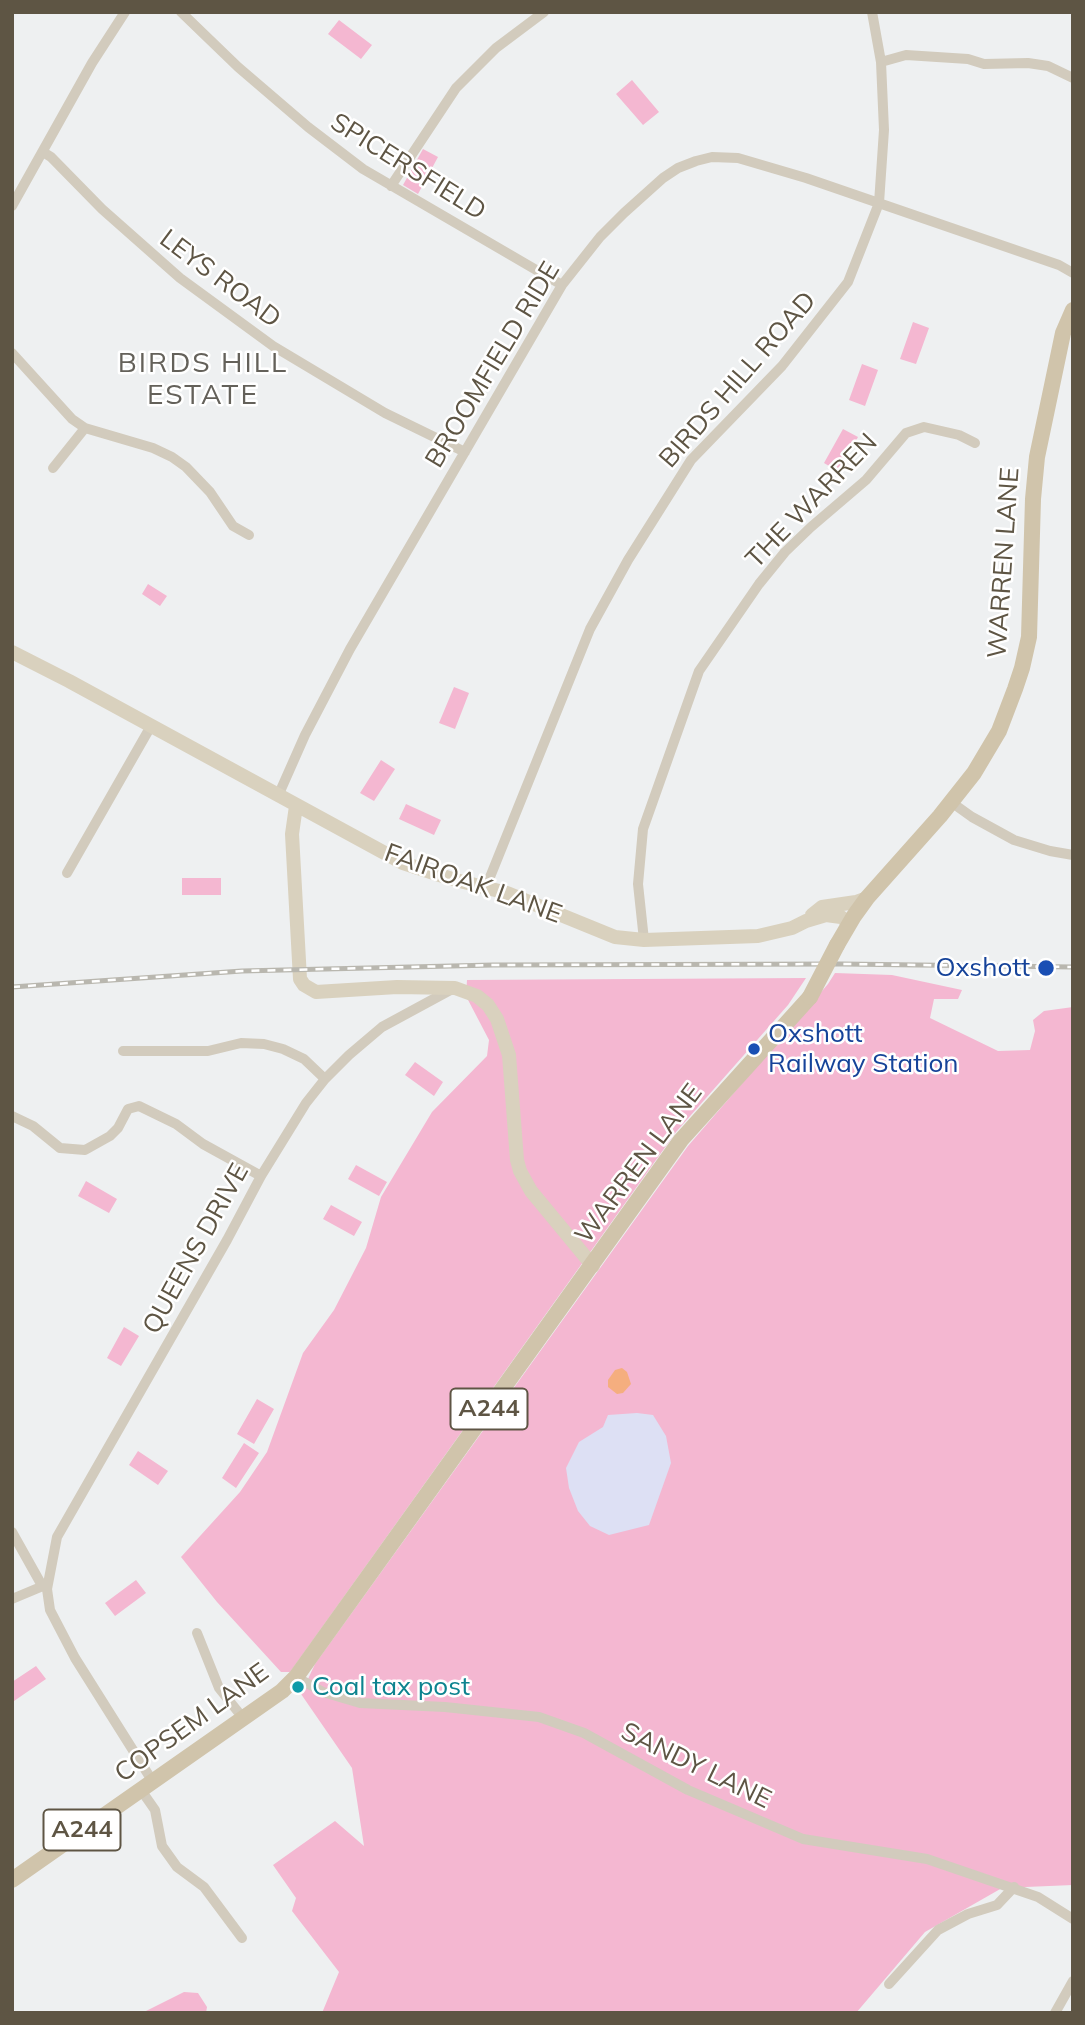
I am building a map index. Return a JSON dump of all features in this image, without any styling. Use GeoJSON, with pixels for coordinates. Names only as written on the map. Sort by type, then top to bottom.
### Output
{"type":"FeatureCollection","features":[{"type":"Feature","properties":{"kind":"main road","name":"WARREN LANE"},"geometry":{"type":"LineString","coordinates":[[296,1677],[681,1140],[810,997],[849,923],[867,898],[951,802],[993,741],[1015,689],[1029,637],[1033,499],[1037,457],[1063,332],[1073,310]]}},
{"type":"Feature","properties":{"kind":"main road","name":"FAIROAK LANE"},"geometry":{"type":"LineString","coordinates":[[12,652],[403,863],[425,872],[507,893],[615,937],[644,940],[758,936],[792,928],[826,915],[834,915],[849,923]]}},
{"type":"Feature","properties":{"kind":"main road"},"geometry":{"type":"LineString","coordinates":[[296,806],[292,834],[300,979],[304,985],[316,992],[397,987],[454,988],[477,996],[488,1005],[497,1019],[509,1055],[520,1171],[531,1191],[593,1266]]}},
{"type":"Feature","properties":{"kind":"main road"},"geometry":{"type":"LineString","coordinates":[[806,921],[822,907],[867,898]]}},
{"type":"Feature","properties":{"kind":"main road","name":"COPSEM LANE"},"geometry":{"type":"LineString","coordinates":[[12,1880],[282,1691],[296,1677]]}},
{"type":"Feature","properties":{"kind":"street"},"geometry":{"type":"LineString","coordinates":[[12,206],[92,64],[125,12]]}},
{"type":"Feature","properties":{"kind":"street","name":"SPICERSFIELD"},"geometry":{"type":"LineString","coordinates":[[181,12],[238,67],[308,128],[363,169],[562,285]]}},
{"type":"Feature","properties":{"kind":"street"},"geometry":{"type":"LineString","coordinates":[[391,186],[456,88],[503,42],[544,12]]}},
{"type":"Feature","properties":{"kind":"street","name":"BIRDS HILL ROAD"},"geometry":{"type":"LineString","coordinates":[[486,887],[590,629],[628,561],[691,460],[782,366],[848,282],[879,204],[884,130],[881,62],[872,12]]}},
{"type":"Feature","properties":{"kind":"street"},"geometry":{"type":"LineString","coordinates":[[881,62],[906,55],[968,59],[984,64],[1028,63],[1048,66],[1073,78]]}},
{"type":"Feature","properties":{"kind":"street","name":"LEYS ROAD"},"geometry":{"type":"LineString","coordinates":[[43,152],[151,254],[254,332],[385,413],[465,452]]}},
{"type":"Feature","properties":{"kind":"street","name":"BROOMFIELD RIDE"},"geometry":{"type":"LineString","coordinates":[[278,796],[305,735],[350,649],[562,285],[582,258],[624,213],[663,178],[696,160],[712,157],[738,158],[767,165],[1073,272]]}},
{"type":"Feature","properties":{"kind":"street"},"geometry":{"type":"LineString","coordinates":[[12,353],[62,410],[85,428],[153,448],[172,457],[200,481],[233,526],[249,535]]}},
{"type":"Feature","properties":{"kind":"street","name":"THE WARREN"},"geometry":{"type":"LineString","coordinates":[[644,940],[638,884],[643,829],[699,671],[785,552],[866,480],[906,433],[924,426],[959,435],[975,443]]}},
{"type":"Feature","properties":{"kind":"street"},"geometry":{"type":"LineString","coordinates":[[53,468],[85,428]]}},
{"type":"Feature","properties":{"kind":"street"},"geometry":{"type":"LineString","coordinates":[[67,873],[151,726]]}},
{"type":"Feature","properties":{"kind":"street"},"geometry":{"type":"LineString","coordinates":[[951,802],[1014,840],[1073,855]]}},
{"type":"Feature","properties":{"kind":"street","name":"QUEENS DRIVE"},"geometry":{"type":"LineString","coordinates":[[45,1588],[57,1537],[63,1524],[261,1176],[306,1103],[325,1079],[382,1027],[454,988]]}},
{"type":"Feature","properties":{"kind":"street"},"geometry":{"type":"LineString","coordinates":[[123,1051],[208,1051],[241,1043],[264,1044],[304,1059],[325,1079]]}},
{"type":"Feature","properties":{"kind":"street"},"geometry":{"type":"LineString","coordinates":[[12,1116],[33,1126],[60,1148],[85,1150],[110,1136],[118,1128],[128,1109],[139,1106],[176,1124],[203,1144],[261,1176]]}},
{"type":"Feature","properties":{"kind":"street"},"geometry":{"type":"LineString","coordinates":[[12,1532],[45,1588],[50,1610],[63,1638],[147,1786],[162,1846],[177,1867],[204,1887],[243,1938]]}},
{"type":"Feature","properties":{"kind":"street"},"geometry":{"type":"LineString","coordinates":[[12,1599],[45,1588]]}},
{"type":"Feature","properties":{"kind":"street"},"geometry":{"type":"LineString","coordinates":[[197,1633],[219,1688],[243,1718]]}},
{"type":"Feature","properties":{"kind":"street","name":"SANDY LANE"},"geometry":{"type":"LineString","coordinates":[[296,1677],[323,1692],[360,1703],[445,1707],[539,1717],[584,1733],[688,1790],[803,1839],[927,1859],[1014,1887],[1038,1897],[1073,1919]]}},
{"type":"Feature","properties":{"kind":"street"},"geometry":{"type":"LineString","coordinates":[[889,1984],[938,1930],[968,1914],[997,1905],[1014,1887]]}},
{"type":"Feature","properties":{"kind":"street"},"geometry":{"type":"LineString","coordinates":[[1055,2013],[1073,1981]]}},
{"type":"Feature","properties":{"kind":"shaded area"},"geometry":{"type":"Polygon","coordinates":[[[339,20],[372,45],[361,59],[328,34],[339,20]]]}},
{"type":"Feature","properties":{"kind":"shaded area"},"geometry":{"type":"Polygon","coordinates":[[[632,80],[659,112],[643,125],[616,94],[632,80]]]}},
{"type":"Feature","properties":{"kind":"shaded area"},"geometry":{"type":"Polygon","coordinates":[[[423,149],[438,157],[418,194],[403,185],[423,149]]]}},
{"type":"Feature","properties":{"kind":"shaded area"},"geometry":{"type":"Polygon","coordinates":[[[913,322],[929,328],[916,364],[900,359],[913,322]]]}},
{"type":"Feature","properties":{"kind":"shaded area"},"geometry":{"type":"Polygon","coordinates":[[[862,364],[878,370],[865,406],[849,400],[862,364]]]}},
{"type":"Feature","properties":{"kind":"shaded area"},"geometry":{"type":"Polygon","coordinates":[[[843,429],[858,437],[839,472],[824,463],[843,429]]]}},
{"type":"Feature","properties":{"kind":"shaded area"},"geometry":{"type":"Polygon","coordinates":[[[148,584],[167,596],[160,606],[142,594],[148,584]]]}},
{"type":"Feature","properties":{"kind":"shaded area"},"geometry":{"type":"Polygon","coordinates":[[[454,687],[469,693],[455,729],[439,723],[454,687]]]}},
{"type":"Feature","properties":{"kind":"shaded area"},"geometry":{"type":"Polygon","coordinates":[[[381,760],[395,769],[374,801],[360,793],[381,760]]]}},
{"type":"Feature","properties":{"kind":"shaded area"},"geometry":{"type":"Polygon","coordinates":[[[406,804],[441,820],[434,835],[399,819],[406,804]]]}},
{"type":"Feature","properties":{"kind":"shaded area"},"geometry":{"type":"Polygon","coordinates":[[[182,878],[221,878],[221,895],[182,895],[182,878]]]}},
{"type":"Feature","properties":{"kind":"shaded area"},"geometry":{"type":"Polygon","coordinates":[[[835,973],[892,975],[962,990],[958,999],[934,999],[930,1018],[998,1051],[1030,1050],[1035,1031],[1033,1020],[1044,1011],[1073,1007],[1073,1885],[1002,1888],[925,1932],[856,2013],[322,2013],[339,1972],[292,1911],[296,1898],[273,1865],[335,1821],[364,1846],[352,1768],[301,1694],[315,1664],[688,1146],[835,973]]]}},
{"type":"Feature","properties":{"kind":"shaded area"},"geometry":{"type":"Polygon","coordinates":[[[806,978],[788,1005],[676,1132],[290,1672],[281,1672],[217,1602],[181,1557],[240,1492],[267,1452],[303,1353],[334,1310],[366,1248],[381,1197],[432,1112],[487,1056],[489,1040],[466,996],[467,980],[806,978]]]}},
{"type":"Feature","properties":{"kind":"shaded area"},"geometry":{"type":"Polygon","coordinates":[[[415,1062],[443,1082],[434,1096],[405,1075],[415,1062]]]}},
{"type":"Feature","properties":{"kind":"shaded area"},"geometry":{"type":"Polygon","coordinates":[[[356,1165],[387,1182],[379,1196],[348,1179],[356,1165]]]}},
{"type":"Feature","properties":{"kind":"shaded area"},"geometry":{"type":"Polygon","coordinates":[[[86,1181],[117,1199],[109,1213],[78,1196],[86,1181]]]}},
{"type":"Feature","properties":{"kind":"shaded area"},"geometry":{"type":"Polygon","coordinates":[[[331,1205],[362,1222],[354,1236],[323,1219],[331,1205]]]}},
{"type":"Feature","properties":{"kind":"shaded area"},"geometry":{"type":"Polygon","coordinates":[[[124,1327],[139,1336],[121,1366],[107,1358],[124,1327]]]}},
{"type":"Feature","properties":{"kind":"shaded area"},"geometry":{"type":"Polygon","coordinates":[[[622,1368],[627,1372],[631,1384],[623,1393],[617,1394],[608,1387],[608,1380],[615,1370],[622,1368]]]}},
{"type":"Feature","properties":{"kind":"shaded area"},"geometry":{"type":"Polygon","coordinates":[[[257,1399],[274,1409],[254,1444],[237,1434],[257,1399]]]}},
{"type":"Feature","properties":{"kind":"shaded area"},"geometry":{"type":"Polygon","coordinates":[[[244,1443],[259,1453],[236,1488],[222,1478],[244,1443]]]}},
{"type":"Feature","properties":{"kind":"shaded area"},"geometry":{"type":"Polygon","coordinates":[[[138,1451],[168,1471],[158,1485],[129,1465],[138,1451]]]}},
{"type":"Feature","properties":{"kind":"shaded area"},"geometry":{"type":"Polygon","coordinates":[[[136,1580],[146,1593],[115,1616],[105,1603],[136,1580]]]}},
{"type":"Feature","properties":{"kind":"shaded area"},"geometry":{"type":"Polygon","coordinates":[[[36,1666],[46,1679],[14,1701],[12,1682],[36,1666]]]}},
{"type":"Feature","properties":{"kind":"shaded area"},"geometry":{"type":"Polygon","coordinates":[[[184,1992],[198,1993],[207,2007],[206,2013],[142,2013],[184,1992]]]}},
{"type":"Feature","properties":{"kind":"sand"},"geometry":{"type":"Polygon","coordinates":[[[608,1415],[653,1415],[666,1436],[671,1463],[649,1525],[609,1535],[590,1526],[578,1511],[569,1488],[566,1468],[579,1442],[603,1427],[608,1415]]]}},
{"type":"Feature","properties":{"kind":"railway"},"geometry":{"type":"LineString","coordinates":[[12,987],[242,971],[493,965],[842,964],[1073,967]]}},
{"type":"Feature","properties":{"kind":"place","name":"Oxshott"},"geometry":{"type":"Point","coordinates":[1046,968]}},
{"type":"Feature","properties":{"kind":"place","name":"Oxshott Railway Station"},"geometry":{"type":"Point","coordinates":[754,1049]}},
{"type":"Feature","properties":{"kind":"place","name":"Coal tax post"},"geometry":{"type":"Point","coordinates":[298,1687]}},
{"type":"Feature","properties":{"kind":"district","name":"BIRDS HILL ESTATE"},"geometry":{"type":"Point","coordinates":[203,380]}}]}
